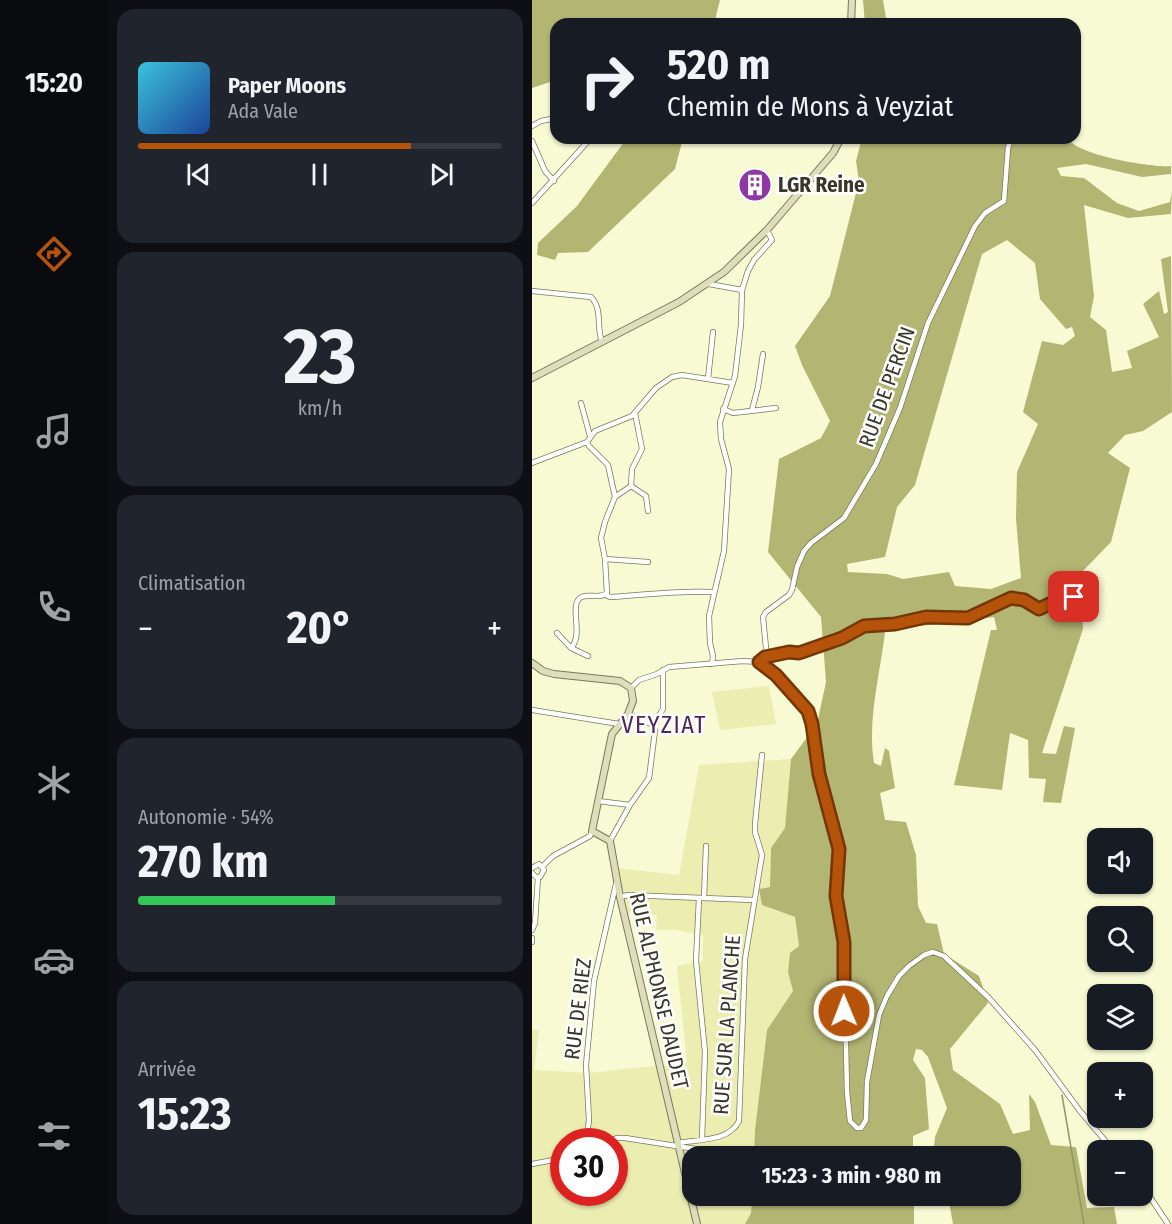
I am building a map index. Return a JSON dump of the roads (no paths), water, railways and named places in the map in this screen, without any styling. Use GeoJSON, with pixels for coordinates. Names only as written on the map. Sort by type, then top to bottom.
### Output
{"type":"FeatureCollection","features":[{"type":"Feature","properties":{"kind":"street"},"geometry":{"type":"LineString","coordinates":[[851,18],[852,0]]}},
{"type":"Feature","properties":{"kind":"street"},"geometry":{"type":"LineString","coordinates":[[532,126],[550,119]]}},
{"type":"Feature","properties":{"kind":"street"},"geometry":{"type":"LineString","coordinates":[[532,141],[545,171],[554,181]]}},
{"type":"Feature","properties":{"kind":"street"},"geometry":{"type":"LineString","coordinates":[[532,203],[586,144]]}},
{"type":"Feature","properties":{"kind":"street"},"geometry":{"type":"LineString","coordinates":[[532,378],[661,312],[709,284],[740,258],[767,230],[833,153],[838,144]]}},
{"type":"Feature","properties":{"kind":"street","name":"RUE DE PERCIN"},"geometry":{"type":"LineString","coordinates":[[765,657],[763,617],[766,612],[789,596],[797,567],[805,551],[811,543],[844,518],[876,465],[900,408],[928,323],[975,226],[985,213],[1004,201],[1009,144]]}},
{"type":"Feature","properties":{"kind":"street"},"geometry":{"type":"LineString","coordinates":[[712,664],[708,622],[713,591],[724,551],[729,469],[720,433],[720,422],[733,383],[741,325],[742,290],[754,260],[771,243],[767,230]]}},
{"type":"Feature","properties":{"kind":"street"},"geometry":{"type":"LineString","coordinates":[[709,284],[742,290]]}},
{"type":"Feature","properties":{"kind":"street"},"geometry":{"type":"LineString","coordinates":[[533,292],[591,297],[597,305],[602,342]]}},
{"type":"Feature","properties":{"kind":"street"},"geometry":{"type":"LineString","coordinates":[[708,379],[713,332]]}},
{"type":"Feature","properties":{"kind":"street"},"geometry":{"type":"LineString","coordinates":[[752,410],[763,354]]}},
{"type":"Feature","properties":{"kind":"street"},"geometry":{"type":"LineString","coordinates":[[532,463],[589,439],[595,431],[627,418],[635,413],[650,394],[673,377],[682,375],[733,383]]}},
{"type":"Feature","properties":{"kind":"street"},"geometry":{"type":"LineString","coordinates":[[581,403],[589,447],[608,465],[615,497]]}},
{"type":"Feature","properties":{"kind":"street"},"geometry":{"type":"LineString","coordinates":[[723,409],[733,412],[776,408]]}},
{"type":"Feature","properties":{"kind":"street"},"geometry":{"type":"LineString","coordinates":[[631,486],[632,469],[642,449],[635,413]]}},
{"type":"Feature","properties":{"kind":"street"},"geometry":{"type":"LineString","coordinates":[[606,595],[608,588],[601,538],[615,497],[631,486]]}},
{"type":"Feature","properties":{"kind":"street"},"geometry":{"type":"LineString","coordinates":[[631,486],[646,496],[648,511]]}},
{"type":"Feature","properties":{"kind":"street"},"geometry":{"type":"LineString","coordinates":[[605,559],[648,562]]}},
{"type":"Feature","properties":{"kind":"street"},"geometry":{"type":"LineString","coordinates":[[571,648],[578,631],[576,604],[580,598],[606,595],[610,597],[653,595],[686,590],[713,591]]}},
{"type":"Feature","properties":{"kind":"street"},"geometry":{"type":"LineString","coordinates":[[759,662],[765,657],[789,652],[799,653],[842,638],[864,626],[895,624],[926,617],[968,618],[1011,598],[1024,600],[1039,609],[1066,596],[1074,597]]}},
{"type":"Feature","properties":{"kind":"street"},"geometry":{"type":"LineString","coordinates":[[557,633],[571,648],[588,656]]}},
{"type":"Feature","properties":{"kind":"street"},"geometry":{"type":"LineString","coordinates":[[631,688],[640,680],[670,667],[743,661],[759,662],[776,675],[808,711],[819,774],[837,838],[839,861],[837,906],[844,942],[843,993],[847,1092],[850,1121],[853,1126],[861,1128],[866,1120],[866,1082],[880,1015],[887,996],[899,976],[924,955],[932,952],[944,956],[988,997],[1035,1050],[1105,1140]]}},
{"type":"Feature","properties":{"kind":"street"},"geometry":{"type":"LineString","coordinates":[[532,663],[548,673],[620,681],[631,688],[633,700],[628,714],[612,734],[590,836],[553,856],[542,866]]}},
{"type":"Feature","properties":{"kind":"street"},"geometry":{"type":"LineString","coordinates":[[592,831],[610,841],[630,805],[649,778],[654,725],[663,709],[663,670]]}},
{"type":"Feature","properties":{"kind":"street"},"geometry":{"type":"LineString","coordinates":[[532,710],[619,724]]}},
{"type":"Feature","properties":{"kind":"street"},"geometry":{"type":"LineString","coordinates":[[628,714],[654,725]]}},
{"type":"Feature","properties":{"kind":"street","name":"RUE SUR LA PLANCHE"},"geometry":{"type":"LineString","coordinates":[[679,1145],[724,1136],[732,1132],[739,1121],[745,959],[762,855],[755,824],[762,755]]}},
{"type":"Feature","properties":{"kind":"street"},"geometry":{"type":"LineString","coordinates":[[598,801],[630,805]]}},
{"type":"Feature","properties":{"kind":"street","name":"RUE ALPHONSE DAUDET"},"geometry":{"type":"LineString","coordinates":[[610,841],[620,897],[697,1224]]}},
{"type":"Feature","properties":{"kind":"street"},"geometry":{"type":"LineString","coordinates":[[702,1139],[705,1053],[696,961],[706,846]]}},
{"type":"Feature","properties":{"kind":"street"},"geometry":{"type":"LineString","coordinates":[[532,859],[533,866],[537,864],[542,866]]}},
{"type":"Feature","properties":{"kind":"street"},"geometry":{"type":"LineString","coordinates":[[538,877],[544,874],[542,866]]}},
{"type":"Feature","properties":{"kind":"street"},"geometry":{"type":"LineString","coordinates":[[532,873],[538,877]]}},
{"type":"Feature","properties":{"kind":"street"},"geometry":{"type":"LineString","coordinates":[[532,930],[535,923],[538,877]]}},
{"type":"Feature","properties":{"kind":"street","name":"RUE DE RIEZ"},"geometry":{"type":"LineString","coordinates":[[588,1128],[586,1065],[594,981],[617,881]]}},
{"type":"Feature","properties":{"kind":"street"},"geometry":{"type":"LineString","coordinates":[[620,897],[628,895],[753,900]]}},
{"type":"Feature","properties":{"kind":"street"},"geometry":{"type":"LineString","coordinates":[[628,1138],[684,1146]]}},
{"type":"Feature","properties":{"kind":"street"},"geometry":{"type":"LineString","coordinates":[[532,1164],[550,1161]]}},
{"type":"Feature","properties":{"kind":"street"},"geometry":{"type":"LineString","coordinates":[[1153,1202],[1168,1224]]}},
{"type":"Feature","properties":{"kind":"waterway"},"geometry":{"type":"LineString","coordinates":[[1062,1095],[1084,1224]]}},
{"type":"Feature","properties":{"kind":"place","name":"LGR Reine"},"geometry":{"type":"Point","coordinates":[755,185]}},
{"type":"Feature","properties":{"kind":"district","name":"VEYZIAT"},"geometry":{"type":"Point","coordinates":[664,725]}}]}
